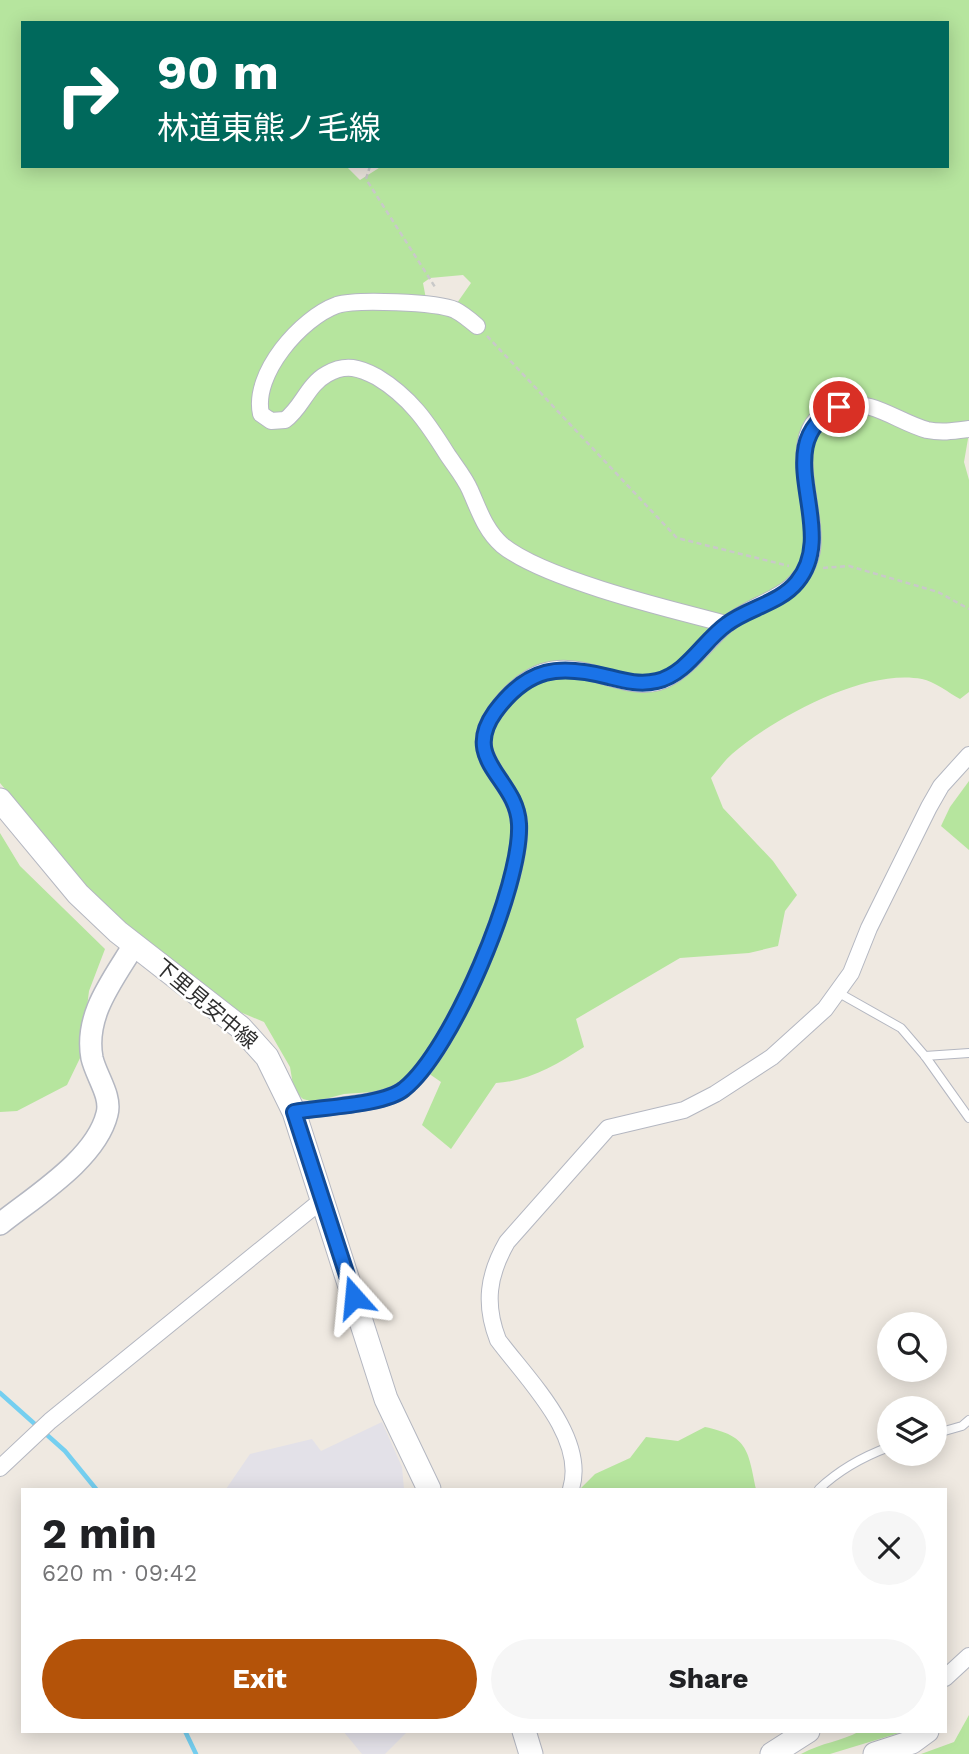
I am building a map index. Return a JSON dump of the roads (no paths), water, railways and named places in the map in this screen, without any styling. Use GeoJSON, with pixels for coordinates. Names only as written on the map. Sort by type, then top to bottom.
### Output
{"type":"FeatureCollection","features":[{"type":"Feature","properties":{"kind":"main road","name":"下里見安中線"},"geometry":{"type":"LineString","coordinates":[[0,800],[78,894],[134,945],[240,1027],[267,1057],[294,1112],[386,1399],[429,1488]]}},
{"type":"Feature","properties":{"kind":"main road"},"geometry":{"type":"LineString","coordinates":[[525,1733],[531,1754]]}},
{"type":"Feature","properties":{"kind":"main road"},"geometry":{"type":"LineString","coordinates":[[772,1754],[805,1733]]}},
{"type":"Feature","properties":{"kind":"main road"},"geometry":{"type":"LineString","coordinates":[[874,1754],[912,1742],[924,1733]]}},
{"type":"Feature","properties":{"kind":"street"},"geometry":{"type":"LineString","coordinates":[[477,326],[445,307],[366,301],[336,306],[321,313],[281,351],[261,387],[261,414],[271,421],[285,421],[312,385],[341,369],[361,368],[405,396],[418,409],[469,488],[492,536],[517,556],[631,597],[727,624]]}},
{"type":"Feature","properties":{"kind":"street"},"geometry":{"type":"LineString","coordinates":[[294,1112],[353,1102],[379,1101],[404,1090],[422,1071],[461,1007],[503,905],[519,824],[515,804],[489,764],[483,749],[483,733],[495,712],[517,688],[534,676],[550,670],[578,669],[632,683],[671,677],[727,624],[788,590],[805,570],[813,539],[813,522],[804,487],[805,447],[817,421],[825,413],[846,405],[872,407],[932,431],[949,433],[969,429]]}},
{"type":"Feature","properties":{"kind":"street"},"geometry":{"type":"LineString","coordinates":[[571,1488],[574,1469],[568,1436],[498,1340],[491,1322],[489,1289],[499,1256],[507,1242],[608,1128],[684,1110],[752,1073],[825,1009],[839,993],[929,807],[941,786],[969,755]]}},
{"type":"Feature","properties":{"kind":"street"},"geometry":{"type":"LineString","coordinates":[[0,1224],[61,1175],[93,1145],[103,1128],[108,1110],[92,1058],[91,1030],[98,1006],[134,945]]}},
{"type":"Feature","properties":{"kind":"street"},"geometry":{"type":"LineString","coordinates":[[0,1468],[50,1420],[322,1200]]}},
{"type":"Feature","properties":{"kind":"street"},"geometry":{"type":"LineString","coordinates":[[947,1676],[969,1656]]}},
{"type":"Feature","properties":{"kind":"lane"},"geometry":{"type":"LineString","coordinates":[[839,993],[901,1028],[926,1056],[969,1118]]}},
{"type":"Feature","properties":{"kind":"lane"},"geometry":{"type":"LineString","coordinates":[[926,1056],[969,1053]]}},
{"type":"Feature","properties":{"kind":"lane"},"geometry":{"type":"LineString","coordinates":[[947,1430],[962,1426],[969,1420]]}},
{"type":"Feature","properties":{"kind":"lane"},"geometry":{"type":"LineString","coordinates":[[820,1488],[844,1469],[877,1453]]}},
{"type":"Feature","properties":{"kind":"waterway"},"geometry":{"type":"LineString","coordinates":[[0,1393],[65,1451],[95,1488]]}},
{"type":"Feature","properties":{"kind":"waterway"},"geometry":{"type":"LineString","coordinates":[[186,1733],[196,1754]]}}]}
